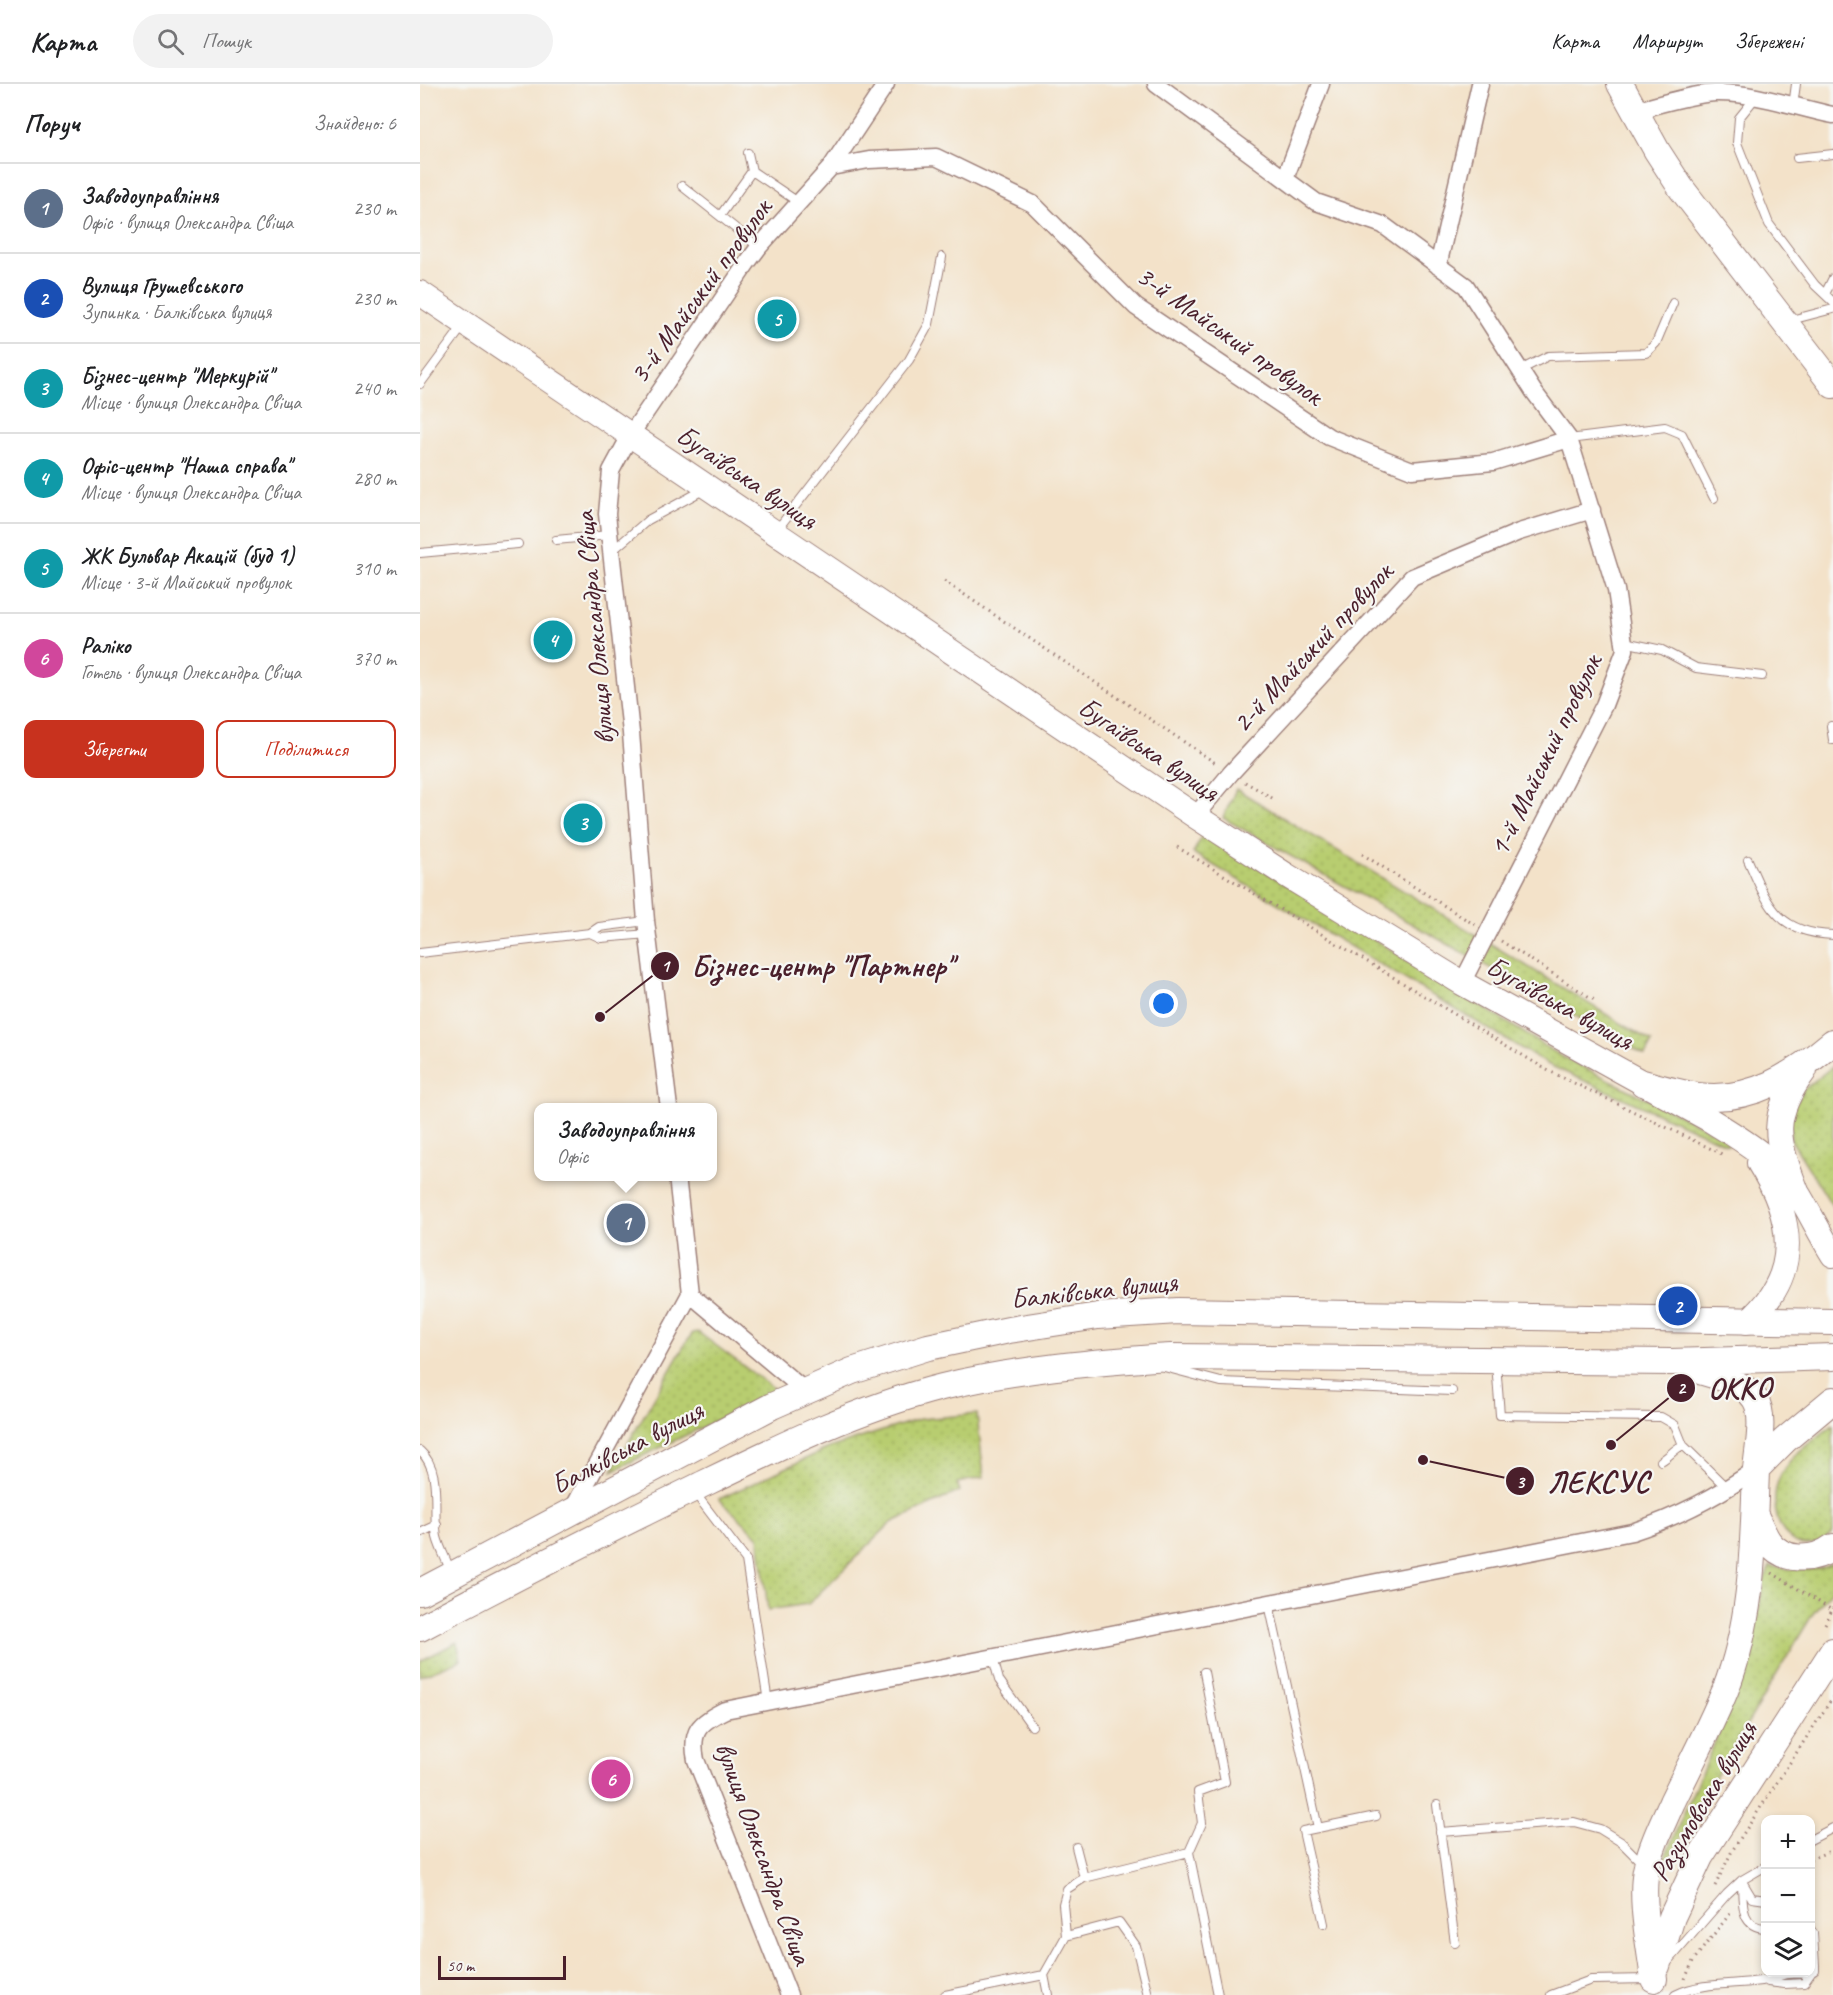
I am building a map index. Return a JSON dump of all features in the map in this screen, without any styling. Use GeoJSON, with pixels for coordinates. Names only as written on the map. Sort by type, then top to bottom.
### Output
{"type":"FeatureCollection","features":[{"type":"Feature","properties":{"kind":"main road"},"geometry":{"type":"LineString","coordinates":[[1620,84],[1681,188],[1833,385]]}},
{"type":"Feature","properties":{"kind":"main road","name":"Бугаївська вулиця"},"geometry":{"type":"LineString","coordinates":[[420,292],[707,488],[1286,875],[1462,983],[1745,1141],[1795,1189],[1833,1255]]}},
{"type":"Feature","properties":{"kind":"main road"},"geometry":{"type":"LineString","coordinates":[[1643,1083],[1700,1096],[1732,1096],[1762,1089],[1783,1079],[1810,1062],[1833,1042]]}},
{"type":"Feature","properties":{"kind":"main road"},"geometry":{"type":"LineString","coordinates":[[1795,1189],[1781,1148],[1779,1114],[1785,1097],[1810,1062]]}},
{"type":"Feature","properties":{"kind":"main road"},"geometry":{"type":"LineString","coordinates":[[1745,1141],[1769,1179],[1778,1199],[1786,1239],[1783,1274],[1776,1289],[1760,1311],[1747,1322]]}},
{"type":"Feature","properties":{"kind":"main road","name":"Балківська вулиця"},"geometry":{"type":"LineString","coordinates":[[420,1592],[804,1390],[852,1371],[928,1347],[1009,1330],[1098,1316],[1178,1311],[1833,1322]]}},
{"type":"Feature","properties":{"kind":"main road"},"geometry":{"type":"LineString","coordinates":[[420,1628],[568,1551],[787,1443],[865,1410],[940,1388],[1013,1372],[1094,1361],[1171,1357],[1671,1362],[1833,1357]]}},
{"type":"Feature","properties":{"kind":"main road"},"geometry":{"type":"LineString","coordinates":[[1654,1987],[1645,1908],[1646,1868],[1658,1834],[1725,1691],[1735,1662],[1751,1590],[1760,1424],[1756,1400],[1749,1392],[1740,1386],[1671,1362]]}},
{"type":"Feature","properties":{"kind":"main road"},"geometry":{"type":"LineString","coordinates":[[1756,1469],[1785,1440],[1833,1400]]}},
{"type":"Feature","properties":{"kind":"main road"},"geometry":{"type":"LineString","coordinates":[[1755,1515],[1769,1542],[1788,1556],[1797,1558],[1814,1556],[1833,1547]]}},
{"type":"Feature","properties":{"kind":"main road","name":"Разумовська вулиця"},"geometry":{"type":"LineString","coordinates":[[1654,1987],[1672,1917],[1700,1857],[1833,1651]]}},
{"type":"Feature","properties":{"kind":"street"},"geometry":{"type":"LineString","coordinates":[[831,167],[886,84]]}},
{"type":"Feature","properties":{"kind":"street","name":"1-й Майський провулок"},"geometry":{"type":"LineString","coordinates":[[1156,84],[1316,202],[1383,225],[1466,286],[1520,370],[1569,439],[1616,591],[1625,650],[1604,705],[1462,983]]}},
{"type":"Feature","properties":{"kind":"street"},"geometry":{"type":"LineString","coordinates":[[1285,179],[1321,84]]}},
{"type":"Feature","properties":{"kind":"street"},"geometry":{"type":"LineString","coordinates":[[1438,266],[1480,84]]}},
{"type":"Feature","properties":{"kind":"street"},"geometry":{"type":"LineString","coordinates":[[1634,111],[1699,95],[1726,93],[1833,115]]}},
{"type":"Feature","properties":{"kind":"street","name":"3-й Майський провулок"},"geometry":{"type":"LineString","coordinates":[[631,434],[759,246],[831,167],[869,160],[936,157],[1033,204],[1136,307],[1329,437],[1412,470],[1493,462],[1569,439]]}},
{"type":"Feature","properties":{"kind":"street","name":"вулиця Олександра Свіща"},"geometry":{"type":"LineString","coordinates":[[631,434],[611,471],[607,514],[631,733],[648,927],[669,1103]]}},
{"type":"Feature","properties":{"kind":"street","name":"2-й Майський провулок"},"geometry":{"type":"LineString","coordinates":[[1195,816],[1231,773],[1412,577],[1519,532],[1592,510]]}},
{"type":"Feature","properties":{"kind":"street"},"geometry":{"type":"LineString","coordinates":[[570,1514],[690,1294],[677,1181]]}},
{"type":"Feature","properties":{"kind":"street"},"geometry":{"type":"LineString","coordinates":[[690,1294],[804,1390]]}},
{"type":"Feature","properties":{"kind":"street"},"geometry":{"type":"LineString","coordinates":[[768,1702],[1632,1533],[1669,1520],[1728,1489],[1756,1469]]}},
{"type":"Feature","properties":{"kind":"street","name":"вулиця Олександра Свіща"},"geometry":{"type":"LineString","coordinates":[[768,1702],[725,1710],[708,1718],[697,1729],[692,1744],[696,1760],[789,1995]]}},
{"type":"Feature","properties":{"kind":"lane"},"geometry":{"type":"LineString","coordinates":[[1793,106],[1796,84]]}},
{"type":"Feature","properties":{"kind":"lane"},"geometry":{"type":"LineString","coordinates":[[1756,98],[1739,118],[1737,143],[1769,224],[1815,285],[1833,302]]}},
{"type":"Feature","properties":{"kind":"lane"},"geometry":{"type":"LineString","coordinates":[[748,153],[752,171],[798,202]]}},
{"type":"Feature","properties":{"kind":"lane"},"geometry":{"type":"LineString","coordinates":[[1797,159],[1833,154]]}},
{"type":"Feature","properties":{"kind":"lane"},"geometry":{"type":"LineString","coordinates":[[720,216],[752,171]]}},
{"type":"Feature","properties":{"kind":"lane"},"geometry":{"type":"LineString","coordinates":[[681,186],[759,246]]}},
{"type":"Feature","properties":{"kind":"lane"},"geometry":{"type":"LineString","coordinates":[[774,533],[909,360],[929,324],[942,257]]}},
{"type":"Feature","properties":{"kind":"lane"},"geometry":{"type":"LineString","coordinates":[[1825,294],[1833,278]]}},
{"type":"Feature","properties":{"kind":"lane"},"geometry":{"type":"LineString","coordinates":[[1520,370],[1548,356],[1646,353],[1656,343],[1673,303]]}},
{"type":"Feature","properties":{"kind":"lane"},"geometry":{"type":"LineString","coordinates":[[1785,322],[1833,309]]}},
{"type":"Feature","properties":{"kind":"lane"},"geometry":{"type":"LineString","coordinates":[[420,384],[465,323]]}},
{"type":"Feature","properties":{"kind":"lane"},"geometry":{"type":"LineString","coordinates":[[1569,439],[1665,427],[1682,434],[1714,498]]}},
{"type":"Feature","properties":{"kind":"lane"},"geometry":{"type":"LineString","coordinates":[[556,540],[610,543],[707,488]]}},
{"type":"Feature","properties":{"kind":"lane"},"geometry":{"type":"LineString","coordinates":[[420,552],[518,544]]}},
{"type":"Feature","properties":{"kind":"lane"},"geometry":{"type":"LineString","coordinates":[[1624,642],[1662,650],[1696,668],[1762,676]]}},
{"type":"Feature","properties":{"kind":"lane"},"geometry":{"type":"LineString","coordinates":[[1831,726],[1833,741]]}},
{"type":"Feature","properties":{"kind":"lane"},"geometry":{"type":"LineString","coordinates":[[1748,860],[1772,909],[1785,921],[1800,930],[1833,935]]}},
{"type":"Feature","properties":{"kind":"lane"},"geometry":{"type":"LineString","coordinates":[[420,953],[590,933],[599,927],[648,927]]}},
{"type":"Feature","properties":{"kind":"lane"},"geometry":{"type":"LineString","coordinates":[[1134,1359],[1221,1382],[1452,1391]]}},
{"type":"Feature","properties":{"kind":"lane"},"geometry":{"type":"LineString","coordinates":[[1495,1359],[1500,1415],[1661,1417],[1675,1425],[1683,1445],[1728,1489]]}},
{"type":"Feature","properties":{"kind":"lane"},"geometry":{"type":"LineString","coordinates":[[1661,1461],[1668,1457],[1673,1449],[1683,1445]]}},
{"type":"Feature","properties":{"kind":"lane"},"geometry":{"type":"LineString","coordinates":[[420,1451],[426,1456],[433,1469],[438,1538],[452,1575]]}},
{"type":"Feature","properties":{"kind":"lane"},"geometry":{"type":"LineString","coordinates":[[693,1489],[746,1560],[768,1702]]}},
{"type":"Feature","properties":{"kind":"lane"},"geometry":{"type":"LineString","coordinates":[[420,1533],[436,1525]]}},
{"type":"Feature","properties":{"kind":"lane"},"geometry":{"type":"LineString","coordinates":[[1269,1604],[1318,1828]]}},
{"type":"Feature","properties":{"kind":"lane"},"geometry":{"type":"LineString","coordinates":[[993,1658],[999,1680],[1032,1726]]}},
{"type":"Feature","properties":{"kind":"lane"},"geometry":{"type":"LineString","coordinates":[[1204,1672],[1225,1782],[1198,1792],[1202,1823],[1189,1852],[1218,1995]]}},
{"type":"Feature","properties":{"kind":"lane"},"geometry":{"type":"LineString","coordinates":[[1437,1805],[1455,1943]]}},
{"type":"Feature","properties":{"kind":"lane"},"geometry":{"type":"LineString","coordinates":[[1324,1924],[1303,1831],[1376,1815]]}},
{"type":"Feature","properties":{"kind":"lane"},"geometry":{"type":"LineString","coordinates":[[1440,1832],[1574,1822],[1600,1829],[1621,1842],[1646,1868]]}},
{"type":"Feature","properties":{"kind":"lane"},"geometry":{"type":"LineString","coordinates":[[1815,1837],[1832,1825]]}},
{"type":"Feature","properties":{"kind":"lane"},"geometry":{"type":"LineString","coordinates":[[1076,1847],[1084,1878]]}},
{"type":"Feature","properties":{"kind":"lane"},"geometry":{"type":"LineString","coordinates":[[1048,1995],[1044,1975],[1066,1936],[1063,1904],[1067,1889],[1084,1878],[1189,1852]]}},
{"type":"Feature","properties":{"kind":"lane"},"geometry":{"type":"LineString","coordinates":[[1551,1995],[1591,1980],[1654,1987],[1706,1916],[1742,1880],[1761,1869]]}},
{"type":"Feature","properties":{"kind":"lane"},"geometry":{"type":"LineString","coordinates":[[1742,1880],[1748,1922],[1756,1928],[1761,1928]]}},
{"type":"Feature","properties":{"kind":"lane"},"geometry":{"type":"LineString","coordinates":[[1746,1903],[1761,1901]]}},
{"type":"Feature","properties":{"kind":"lane"},"geometry":{"type":"LineString","coordinates":[[1066,1936],[1119,1922],[1136,1946],[1148,1995]]}},
{"type":"Feature","properties":{"kind":"lane"},"geometry":{"type":"LineString","coordinates":[[945,1995],[1044,1975]]}},
{"type":"Feature","properties":{"kind":"lane"},"geometry":{"type":"LineString","coordinates":[[1677,1994],[1710,1986],[1764,1981],[1776,1977]]}},
{"type":"Feature","properties":{"kind":"path"},"geometry":{"type":"LineString","coordinates":[[944,581],[1274,800]]}},
{"type":"Feature","properties":{"kind":"path"},"geometry":{"type":"LineString","coordinates":[[1177,847],[1547,1070],[1724,1155]]}},
{"type":"Feature","properties":{"kind":"path"},"geometry":{"type":"LineString","coordinates":[[1753,1562],[1832,1609],[1825,1624]]}},
{"type":"Feature","properties":{"kind":"path"},"geometry":{"type":"LineString","coordinates":[[1713,1891],[1732,1851],[1833,1697]]}},
{"type":"Feature","properties":{"kind":"path"},"geometry":{"type":"LineString","coordinates":[[1815,1857],[1833,1850]]}},
{"type":"Feature","properties":{"kind":"path"},"geometry":{"type":"LineString","coordinates":[[1677,1994],[1693,1961],[1732,1910],[1746,1903]]}},
{"type":"Feature","properties":{"kind":"green space"},"geometry":{"type":"Polygon","coordinates":[[[1236,789],[1652,1042],[1645,1055],[1223,818],[1236,789]]]}},
{"type":"Feature","properties":{"kind":"green space"},"geometry":{"type":"Polygon","coordinates":[[[1204,833],[1561,1056],[1728,1139],[1728,1145],[1549,1065],[1193,853],[1204,833]]]}},
{"type":"Feature","properties":{"kind":"green space"},"geometry":{"type":"Polygon","coordinates":[[[1833,1066],[1833,1207],[1791,1140],[1789,1114],[1803,1090],[1833,1066]]]}},
{"type":"Feature","properties":{"kind":"green space"},"geometry":{"type":"Polygon","coordinates":[[[698,1332],[777,1391],[612,1471],[687,1341],[693,1333],[698,1332]]]}},
{"type":"Feature","properties":{"kind":"green space"},"geometry":{"type":"Polygon","coordinates":[[[977,1414],[984,1477],[957,1483],[960,1491],[891,1523],[808,1604],[768,1610],[759,1537],[719,1499],[829,1448],[920,1419],[977,1414]]]}},
{"type":"Feature","properties":{"kind":"green space"},"geometry":{"type":"Polygon","coordinates":[[[1833,1425],[1833,1533],[1819,1543],[1806,1545],[1795,1542],[1779,1523],[1775,1510],[1778,1481],[1794,1457],[1833,1425]]]}},
{"type":"Feature","properties":{"kind":"green space"},"geometry":{"type":"Polygon","coordinates":[[[1833,1562],[1833,1589],[1812,1615],[1691,1818],[1659,1878],[1655,1880],[1746,1670],[1765,1577],[1770,1566],[1810,1569],[1833,1562]]]}},
{"type":"Feature","properties":{"kind":"green space"},"geometry":{"type":"Polygon","coordinates":[[[457,1642],[461,1660],[420,1676],[420,1661],[457,1642]]]}},
{"type":"Feature","properties":{"kind":"place","name":"ЖК Бульвар Акацій (буд 1)"},"geometry":{"type":"Point","coordinates":[777,319]}},
{"type":"Feature","properties":{"kind":"place","name":"Офіс-центр \"Наша справа\""},"geometry":{"type":"Point","coordinates":[553,640]}},
{"type":"Feature","properties":{"kind":"place","name":"Бізнес-центр \"Меркурій\""},"geometry":{"type":"Point","coordinates":[583,823]}},
{"type":"Feature","properties":{"kind":"place","name":"Бізнес-центр \"Партнер\""},"geometry":{"type":"Point","coordinates":[600,1017]}},
{"type":"Feature","properties":{"kind":"place","name":"Заводоуправління"},"geometry":{"type":"Point","coordinates":[626,1223]}},
{"type":"Feature","properties":{"kind":"place","name":"Вулиця Грушевського"},"geometry":{"type":"Point","coordinates":[1678,1306]}},
{"type":"Feature","properties":{"kind":"place","name":"ОККО"},"geometry":{"type":"Point","coordinates":[1611,1445]}},
{"type":"Feature","properties":{"kind":"place","name":"ЛЕКСУС"},"geometry":{"type":"Point","coordinates":[1423,1460]}},
{"type":"Feature","properties":{"kind":"place","name":"Раліко"},"geometry":{"type":"Point","coordinates":[611,1779]}}]}
